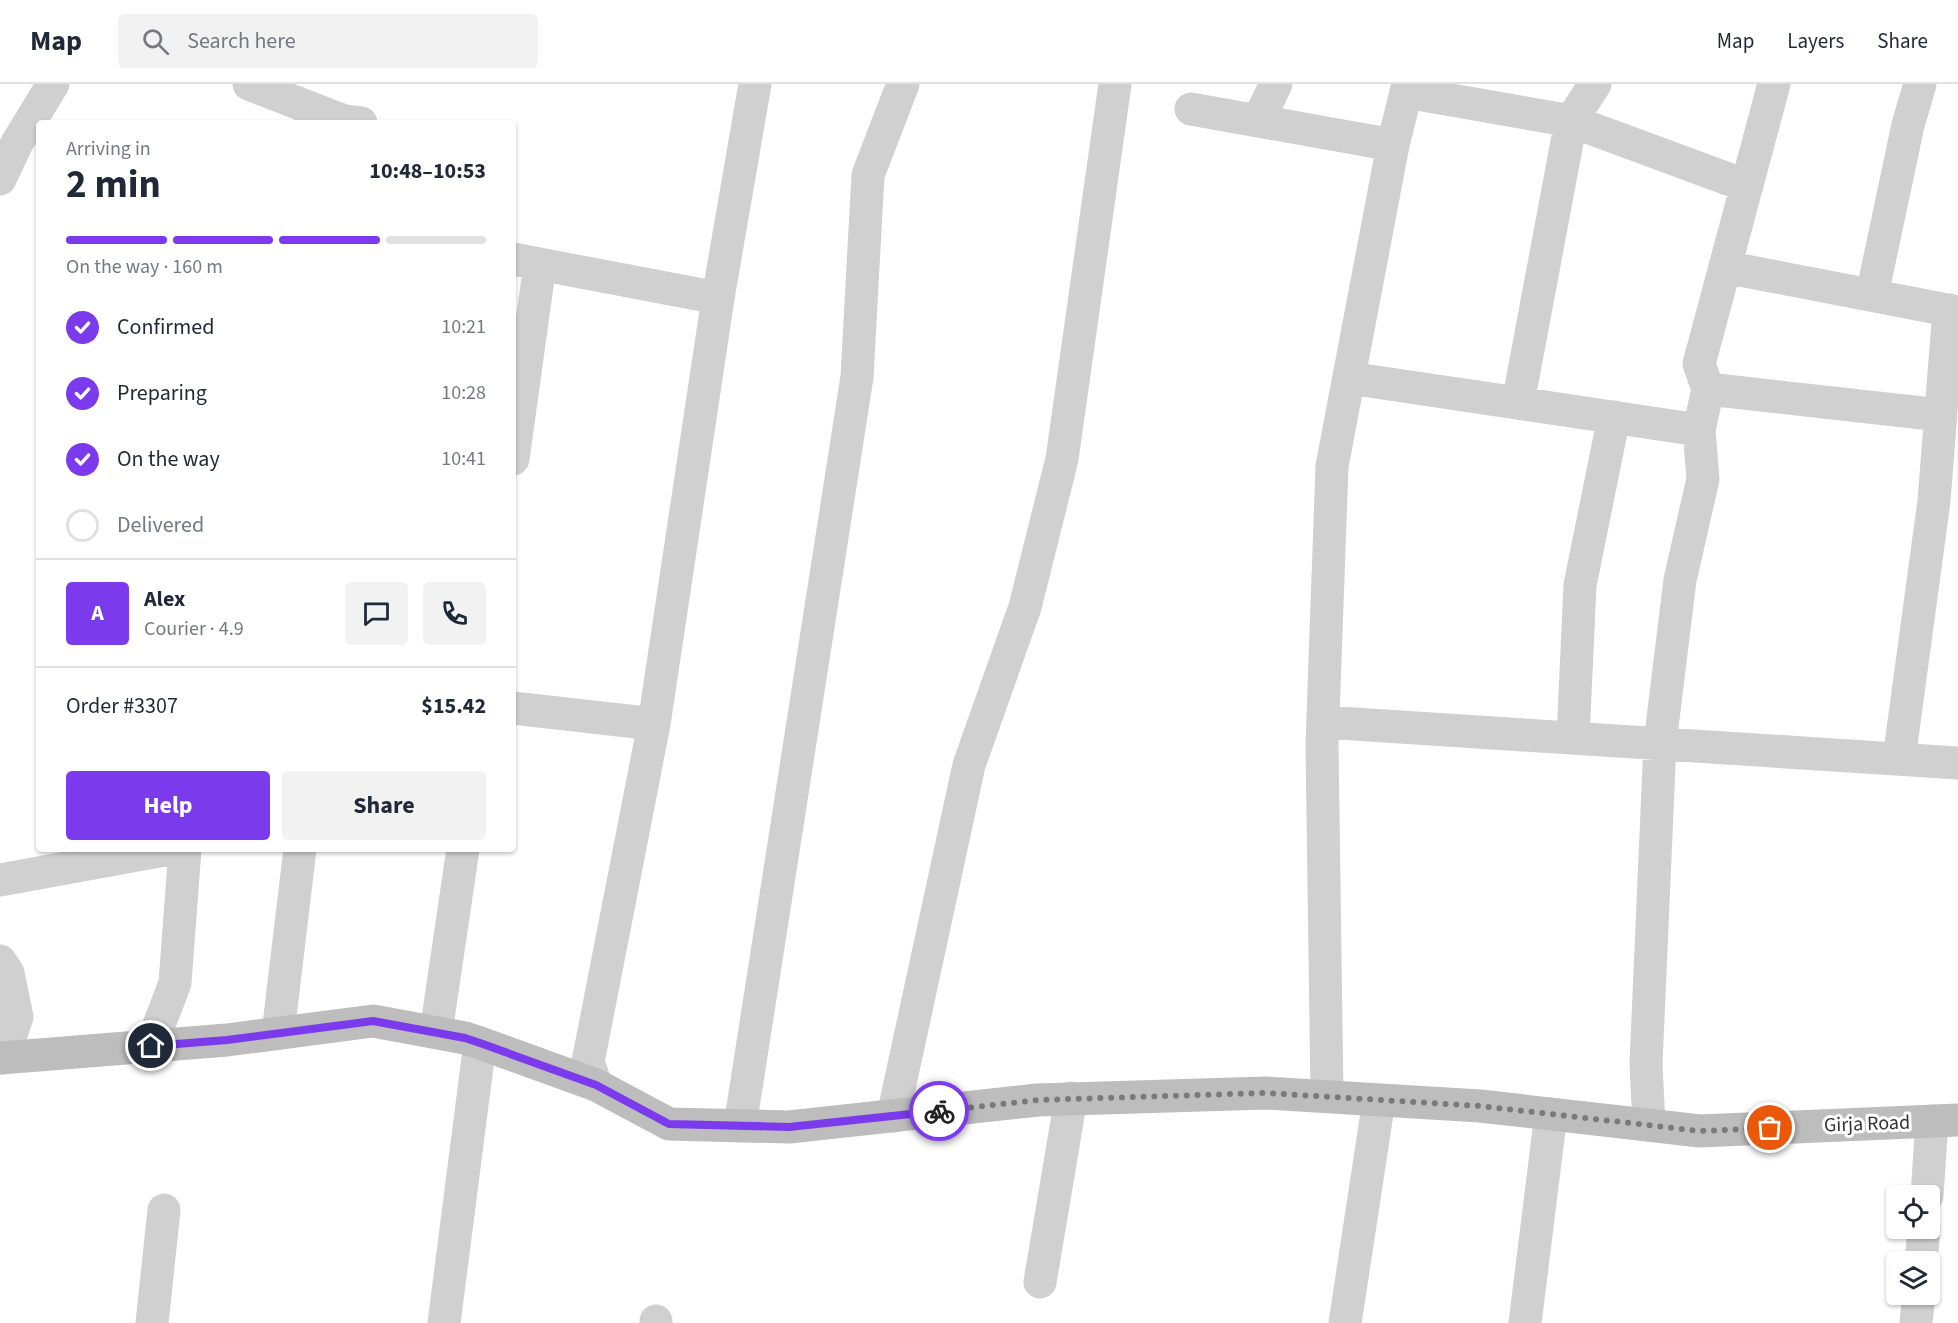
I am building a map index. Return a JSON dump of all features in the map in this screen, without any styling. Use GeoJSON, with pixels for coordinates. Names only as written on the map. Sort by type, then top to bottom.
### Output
{"type":"FeatureCollection","features":[{"type":"Feature","properties":{"kind":"main road","name":"Girja Road"},"geometry":{"type":"LineString","coordinates":[[2,1058],[227,1040],[373,1021],[436,1032],[480,1043],[596,1085],[669,1124],[789,1127],[1038,1100],[1266,1093],[1480,1106],[1700,1131],[1945,1121]]}},
{"type":"Feature","properties":{"kind":"street"},"geometry":{"type":"LineString","coordinates":[[0,179],[18,143],[53,84]]}},
{"type":"Feature","properties":{"kind":"street"},"geometry":{"type":"LineString","coordinates":[[249,84],[341,120]]}},
{"type":"Feature","properties":{"kind":"street"},"geometry":{"type":"LineString","coordinates":[[596,1085],[588,1062],[654,724],[718,298],[755,84]]}},
{"type":"Feature","properties":{"kind":"street"},"geometry":{"type":"LineString","coordinates":[[893,1116],[969,765],[1025,607],[1062,459],[1115,84]]}},
{"type":"Feature","properties":{"kind":"street"},"geometry":{"type":"LineString","coordinates":[[1257,121],[1276,84]]}},
{"type":"Feature","properties":{"kind":"street"},"geometry":{"type":"LineString","coordinates":[[1518,403],[1571,121],[1595,84]]}},
{"type":"Feature","properties":{"kind":"street"},"geometry":{"type":"LineString","coordinates":[[1649,1125],[1646,1064],[1660,744],[1680,580],[1703,479],[1699,430],[1708,389],[1699,364],[1774,84]]}},
{"type":"Feature","properties":{"kind":"street"},"geometry":{"type":"LineString","coordinates":[[1872,295],[1908,126],[1920,84]]}},
{"type":"Feature","properties":{"kind":"street"},"geometry":{"type":"LineString","coordinates":[[740,1126],[857,377],[868,175],[894,85]]}},
{"type":"Feature","properties":{"kind":"street"},"geometry":{"type":"LineString","coordinates":[[1326,1096],[1323,722],[1332,466],[1393,145],[1407,88],[1571,121],[1747,186]]}},
{"type":"Feature","properties":{"kind":"street"},"geometry":{"type":"LineString","coordinates":[[1191,109],[1393,145]]}},
{"type":"Feature","properties":{"kind":"street"},"geometry":{"type":"LineString","coordinates":[[516,414],[526,262],[718,298]]}},
{"type":"Feature","properties":{"kind":"street"},"geometry":{"type":"LineString","coordinates":[[1725,267],[1953,311],[1940,415],[1946,502],[1899,759]]}},
{"type":"Feature","properties":{"kind":"street"},"geometry":{"type":"LineString","coordinates":[[1349,378],[1699,430]]}},
{"type":"Feature","properties":{"kind":"street"},"geometry":{"type":"LineString","coordinates":[[1708,389],[1940,415]]}},
{"type":"Feature","properties":{"kind":"street"},"geometry":{"type":"LineString","coordinates":[[1573,738],[1580,585],[1614,417]]}},
{"type":"Feature","properties":{"kind":"street"},"geometry":{"type":"LineString","coordinates":[[516,708],[654,724]]}},
{"type":"Feature","properties":{"kind":"street"},"geometry":{"type":"LineString","coordinates":[[1323,722],[1958,763]]}},
{"type":"Feature","properties":{"kind":"street"},"geometry":{"type":"LineString","coordinates":[[0,880],[154,852]]}},
{"type":"Feature","properties":{"kind":"street"},"geometry":{"type":"LineString","coordinates":[[151,1046],[175,983],[171,852]]}},
{"type":"Feature","properties":{"kind":"street"},"geometry":{"type":"LineString","coordinates":[[278,1033],[300,852]]}},
{"type":"Feature","properties":{"kind":"street"},"geometry":{"type":"LineString","coordinates":[[436,1032],[463,852]]}},
{"type":"Feature","properties":{"kind":"street"},"geometry":{"type":"LineString","coordinates":[[0,961],[8,973],[17,1017],[2,1058]]}},
{"type":"Feature","properties":{"kind":"street"},"geometry":{"type":"LineString","coordinates":[[444,1323],[480,1043]]}},
{"type":"Feature","properties":{"kind":"street"},"geometry":{"type":"LineString","coordinates":[[1040,1282],[1071,1098]]}},
{"type":"Feature","properties":{"kind":"street"},"geometry":{"type":"LineString","coordinates":[[1346,1323],[1379,1100]]}},
{"type":"Feature","properties":{"kind":"street"},"geometry":{"type":"LineString","coordinates":[[1525,1323],[1551,1114]]}},
{"type":"Feature","properties":{"kind":"street"},"geometry":{"type":"LineString","coordinates":[[1930,1185],[1945,1121]]}},
{"type":"Feature","properties":{"kind":"street"},"geometry":{"type":"LineString","coordinates":[[152,1323],[164,1209]]}},
{"type":"Feature","properties":{"kind":"street"},"geometry":{"type":"LineString","coordinates":[[1916,1323],[1918,1305]]}},
{"type":"Feature","properties":{"kind":"way so far"},"geometry":{"type":"LineString","coordinates":[[939,1111],[1038,1100],[1266,1093],[1480,1106],[1700,1131],[1770,1128]]}},
{"type":"Feature","properties":{"kind":"route"},"geometry":{"type":"LineString","coordinates":[[151,1046],[227,1040],[373,1021],[465,1038],[480,1043],[596,1085],[669,1124],[789,1127],[939,1111]]}}]}
